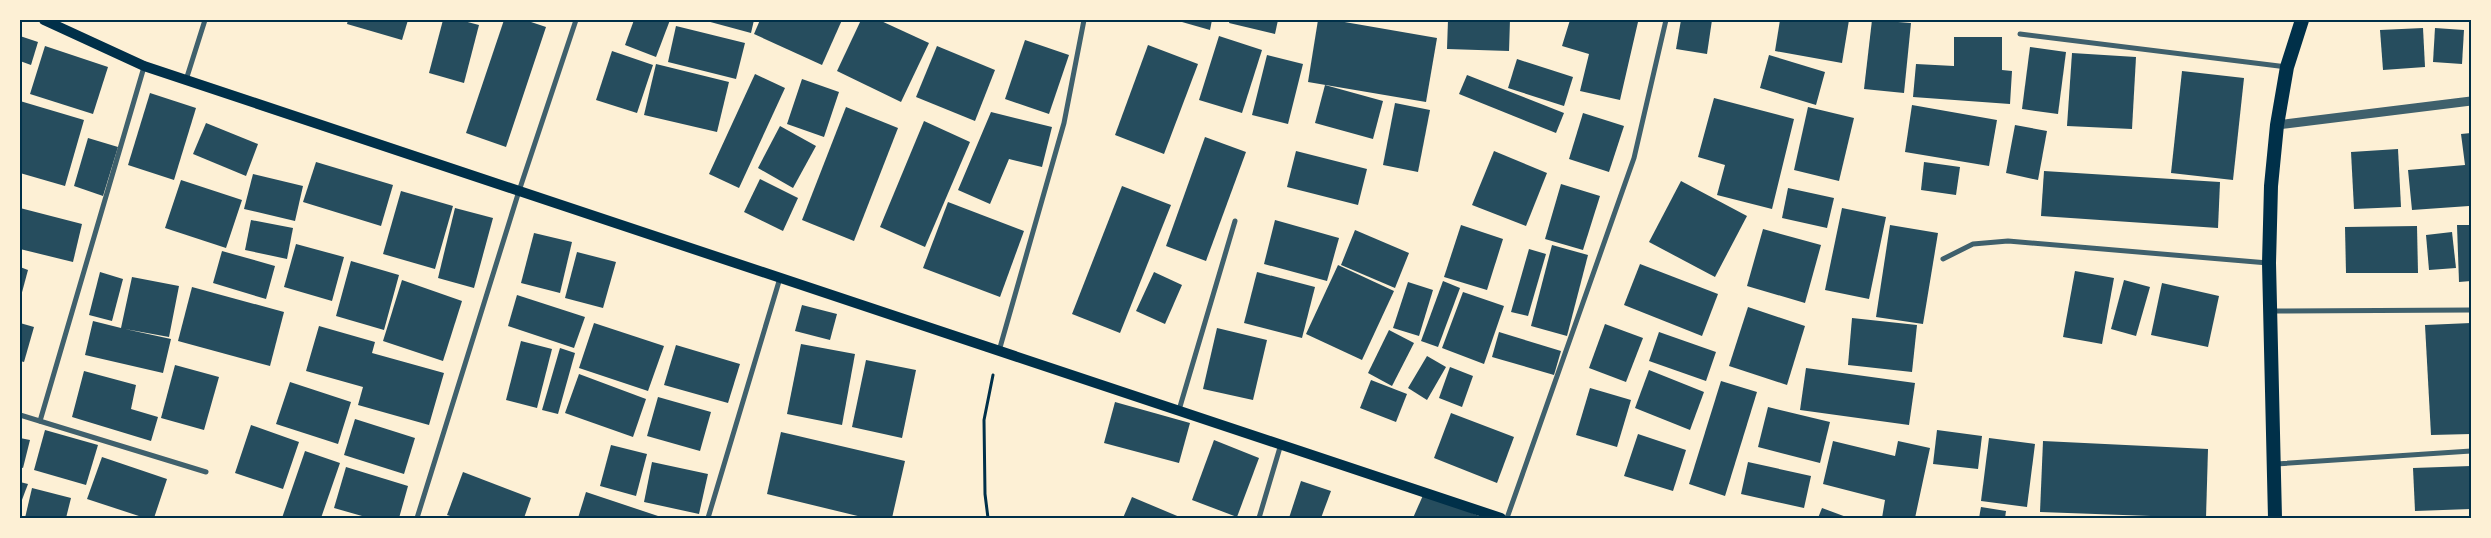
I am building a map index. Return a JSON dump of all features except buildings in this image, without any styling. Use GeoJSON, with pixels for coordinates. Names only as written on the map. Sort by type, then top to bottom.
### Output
{"type":"FeatureCollection","features":[{"type":"Feature","properties":{"kind":"highway"},"geometry":{"type":"LineString","coordinates":[[2275,518],[2268,263],[2271,186],[2277,126],[2288,67],[2302,20]]}},
{"type":"Feature","properties":{"kind":"main road"},"geometry":{"type":"LineString","coordinates":[[44,20],[144,66],[1501,518]]}},
{"type":"Feature","properties":{"kind":"street"},"geometry":{"type":"LineString","coordinates":[[186,80],[205,20]]}},
{"type":"Feature","properties":{"kind":"street"},"geometry":{"type":"LineString","coordinates":[[416,518],[519,191],[576,20]]}},
{"type":"Feature","properties":{"kind":"street"},"geometry":{"type":"LineString","coordinates":[[999,350],[1064,122],[1084,20]]}},
{"type":"Feature","properties":{"kind":"street"},"geometry":{"type":"LineString","coordinates":[[1507,518],[1634,158],[1666,20]]}},
{"type":"Feature","properties":{"kind":"street"},"geometry":{"type":"LineString","coordinates":[[2020,34],[2288,67]]}},
{"type":"Feature","properties":{"kind":"street"},"geometry":{"type":"LineString","coordinates":[[40,421],[144,66]]}},
{"type":"Feature","properties":{"kind":"street"},"geometry":{"type":"LineString","coordinates":[[2277,126],[2471,101]]}},
{"type":"Feature","properties":{"kind":"street"},"geometry":{"type":"LineString","coordinates":[[1179,411],[1234,222]]}},
{"type":"Feature","properties":{"kind":"street"},"geometry":{"type":"LineString","coordinates":[[1943,259],[1974,244],[2008,241],[2268,263]]}},
{"type":"Feature","properties":{"kind":"street"},"geometry":{"type":"LineString","coordinates":[[708,518],[780,278]]}},
{"type":"Feature","properties":{"kind":"street"},"geometry":{"type":"LineString","coordinates":[[2270,311],[2471,310]]}},
{"type":"Feature","properties":{"kind":"street"},"geometry":{"type":"LineString","coordinates":[[20,415],[206,472]]}},
{"type":"Feature","properties":{"kind":"street"},"geometry":{"type":"LineString","coordinates":[[1259,518],[1281,444]]}},
{"type":"Feature","properties":{"kind":"street"},"geometry":{"type":"LineString","coordinates":[[2273,464],[2471,451]]}},
{"type":"Feature","properties":{"kind":"path"},"geometry":{"type":"LineString","coordinates":[[988,518],[985,494],[984,420],[999,350]]}}]}
